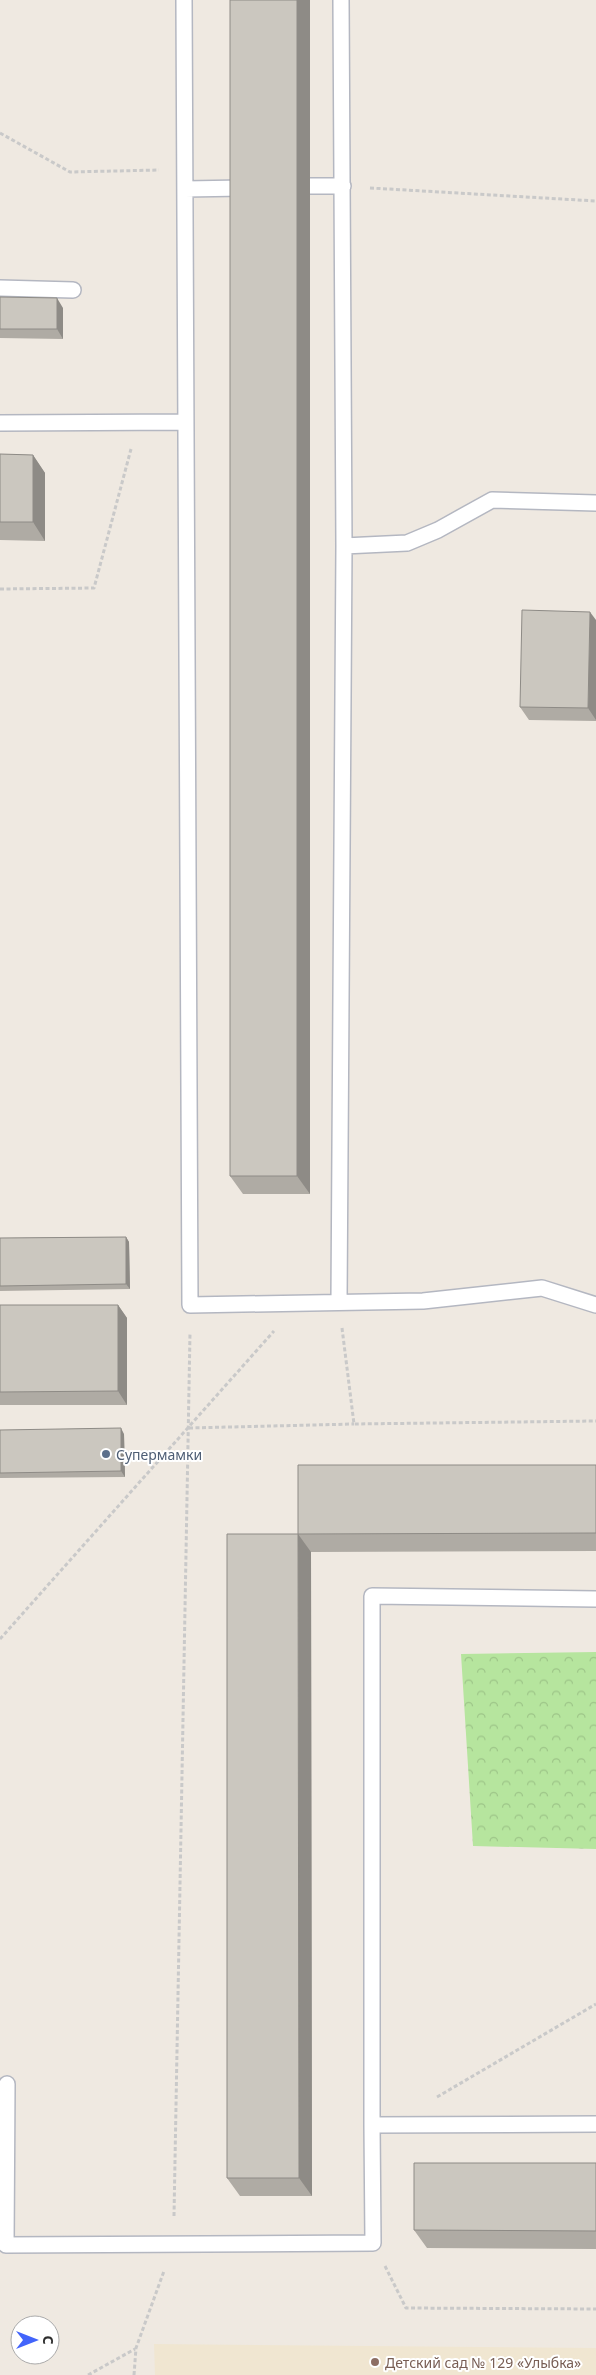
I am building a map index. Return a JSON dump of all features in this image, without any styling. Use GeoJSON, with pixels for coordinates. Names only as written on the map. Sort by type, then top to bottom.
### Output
{"type":"FeatureCollection","features":[{"type":"Feature","properties":{"kind":"lane"},"geometry":{"type":"LineString","coordinates":[[184,0],[190,1305],[424,1301],[542,1288],[596,1305]]}},
{"type":"Feature","properties":{"kind":"lane"},"geometry":{"type":"LineString","coordinates":[[339,1301],[344,546],[341,0]]}},
{"type":"Feature","properties":{"kind":"lane"},"geometry":{"type":"LineString","coordinates":[[310,186],[343,186]]}},
{"type":"Feature","properties":{"kind":"lane"},"geometry":{"type":"LineString","coordinates":[[185,189],[242,188]]}},
{"type":"Feature","properties":{"kind":"lane"},"geometry":{"type":"LineString","coordinates":[[0,288],[73,290]]}},
{"type":"Feature","properties":{"kind":"lane"},"geometry":{"type":"LineString","coordinates":[[0,424],[186,422]]}},
{"type":"Feature","properties":{"kind":"lane"},"geometry":{"type":"LineString","coordinates":[[344,546],[407,543],[438,530],[492,500],[596,503]]}},
{"type":"Feature","properties":{"kind":"lane"},"geometry":{"type":"LineString","coordinates":[[7,2084],[6,2245],[373,2243],[372,1596],[596,1600]]}},
{"type":"Feature","properties":{"kind":"lane"},"geometry":{"type":"LineString","coordinates":[[372,2125],[596,2124]]}},
{"type":"Feature","properties":{"kind":"path"},"geometry":{"type":"LineString","coordinates":[[0,133],[70,172],[185,170]]}},
{"type":"Feature","properties":{"kind":"path"},"geometry":{"type":"LineString","coordinates":[[343,186],[596,202]]}},
{"type":"Feature","properties":{"kind":"path"},"geometry":{"type":"LineString","coordinates":[[0,589],[94,588],[138,422]]}},
{"type":"Feature","properties":{"kind":"path"},"geometry":{"type":"LineString","coordinates":[[339,1301],[354,1424]]}},
{"type":"Feature","properties":{"kind":"path"},"geometry":{"type":"LineString","coordinates":[[0,1639],[298,1304]]}},
{"type":"Feature","properties":{"kind":"path"},"geometry":{"type":"LineString","coordinates":[[134,2375],[136,2348],[174,2244],[190,1305]]}},
{"type":"Feature","properties":{"kind":"path"},"geometry":{"type":"LineString","coordinates":[[188,1428],[596,1421]]}},
{"type":"Feature","properties":{"kind":"path"},"geometry":{"type":"LineString","coordinates":[[433,2099],[596,2004]]}},
{"type":"Feature","properties":{"kind":"path"},"geometry":{"type":"LineString","coordinates":[[373,2243],[406,2308],[596,2309]]}},
{"type":"Feature","properties":{"kind":"path"},"geometry":{"type":"LineString","coordinates":[[88,2375],[136,2348]]}},
{"type":"Feature","properties":{"kind":"shaded area","name":"Детский сад № 129 «Улыбка»"},"geometry":{"type":"Polygon","coordinates":[[[154,2344],[596,2348],[596,2375],[155,2375],[154,2344]]]}},
{"type":"Feature","properties":{"kind":"green space"},"geometry":{"type":"Polygon","coordinates":[[[596,1652],[596,1849],[473,1846],[461,1654],[596,1652]]]}},
{"type":"Feature","properties":{"kind":"building"},"geometry":{"type":"Polygon","coordinates":[[[230,0],[297,0],[297,1176],[230,1176],[230,0]]]}},
{"type":"Feature","properties":{"kind":"building"},"geometry":{"type":"Polygon","coordinates":[[[0,297],[57,298],[57,329],[0,329],[0,297]]]}},
{"type":"Feature","properties":{"kind":"building"},"geometry":{"type":"Polygon","coordinates":[[[0,454],[33,455],[33,522],[0,522],[0,454]]]}},
{"type":"Feature","properties":{"kind":"building"},"geometry":{"type":"Polygon","coordinates":[[[522,610],[590,612],[588,708],[520,707],[522,610]]]}},
{"type":"Feature","properties":{"kind":"building"},"geometry":{"type":"Polygon","coordinates":[[[126,1237],[126,1284],[0,1286],[0,1238],[126,1237]]]}},
{"type":"Feature","properties":{"kind":"building"},"geometry":{"type":"Polygon","coordinates":[[[0,1305],[118,1305],[118,1391],[0,1392],[0,1305]]]}},
{"type":"Feature","properties":{"kind":"building"},"geometry":{"type":"Polygon","coordinates":[[[121,1428],[121,1471],[0,1473],[0,1430],[121,1428]]]}},
{"type":"Feature","properties":{"kind":"building"},"geometry":{"type":"Polygon","coordinates":[[[298,1465],[596,1465],[596,1533],[298,1534],[298,1465]]]}},
{"type":"Feature","properties":{"kind":"building"},"geometry":{"type":"Polygon","coordinates":[[[227,1534],[298,1534],[299,2178],[227,2178],[227,1534]]]}},
{"type":"Feature","properties":{"kind":"building"},"geometry":{"type":"Polygon","coordinates":[[[414,2163],[596,2163],[596,2231],[414,2230],[414,2163]]]}},
{"type":"Feature","properties":{"kind":"place","name":"Супермамки"},"geometry":{"type":"Point","coordinates":[106,1454]}},
{"type":"Feature","properties":{"kind":"place","name":"Детский сад № 129 «Улыбка»"},"geometry":{"type":"Point","coordinates":[375,2362]}}]}
